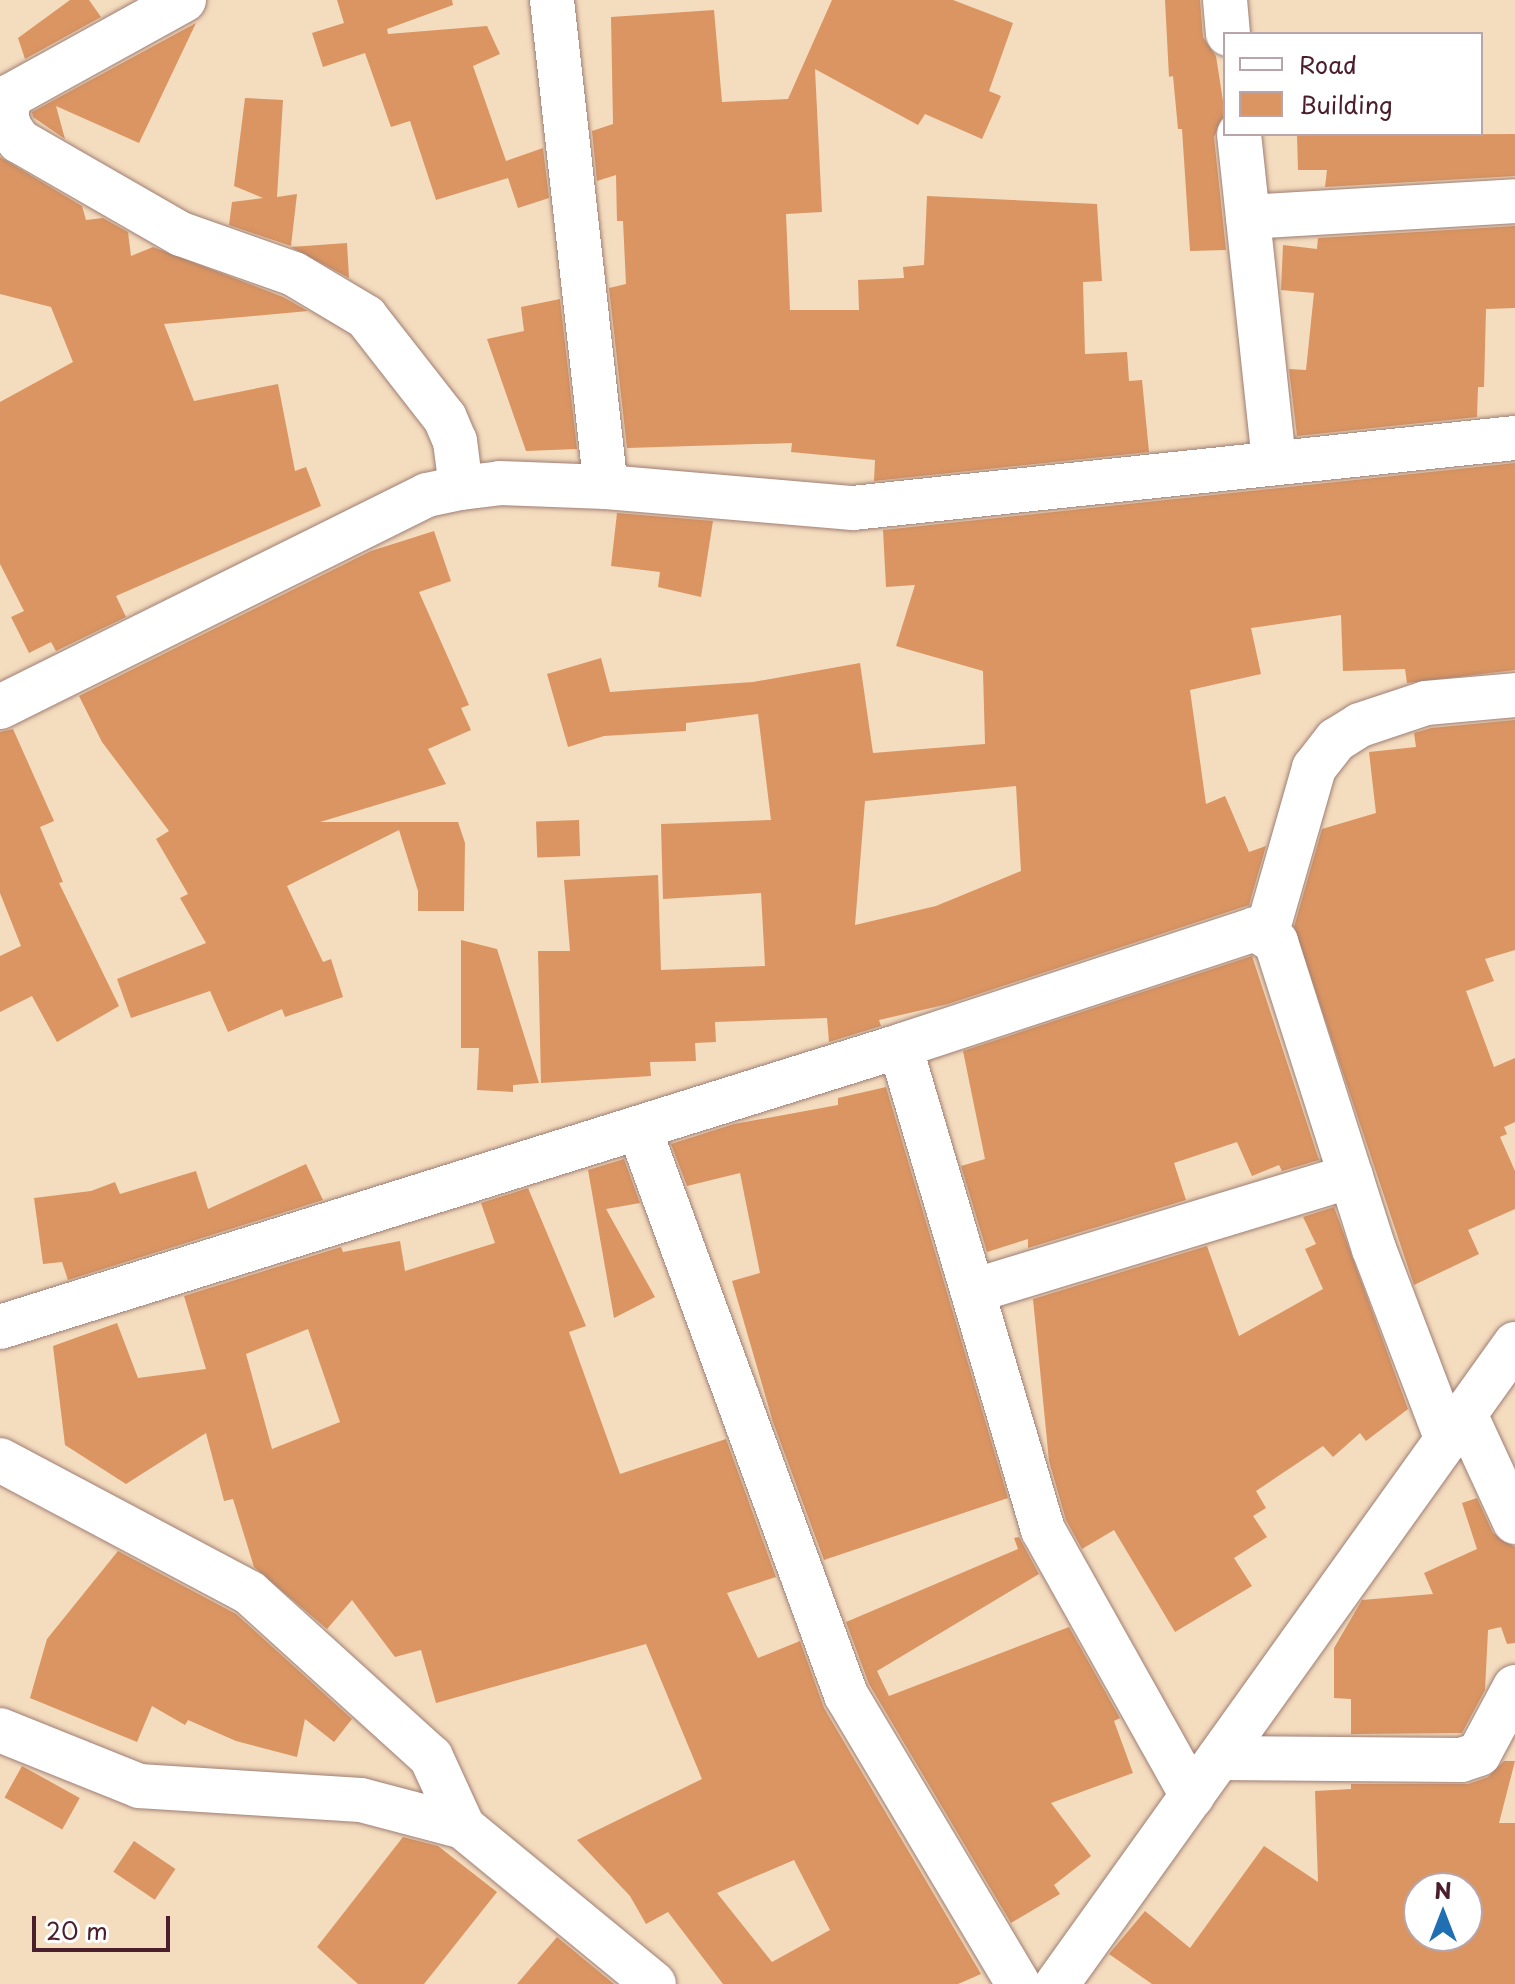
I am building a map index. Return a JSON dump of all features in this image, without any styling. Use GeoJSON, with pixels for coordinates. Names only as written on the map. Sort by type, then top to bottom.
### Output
{"type":"FeatureCollection","features":[{"type":"Feature","properties":{"kind":"street"},"geometry":{"type":"LineString","coordinates":[[184,0],[10,96],[6,115],[10,128],[19,141],[181,234],[294,274],[366,317],[445,418],[455,441],[461,488]]}},
{"type":"Feature","properties":{"kind":"street"},"geometry":{"type":"LineString","coordinates":[[552,0],[606,487]]}},
{"type":"Feature","properties":{"kind":"street"},"geometry":{"type":"LineString","coordinates":[[1225,0],[1228,32]]}},
{"type":"Feature","properties":{"kind":"street"},"geometry":{"type":"LineString","coordinates":[[1239,136],[1274,460]]}},
{"type":"Feature","properties":{"kind":"street"},"geometry":{"type":"LineString","coordinates":[[1248,217],[1515,201]]}},
{"type":"Feature","properties":{"kind":"street"},"geometry":{"type":"LineString","coordinates":[[0,707],[427,495],[461,488],[500,483],[606,487],[853,508],[1274,460],[1515,438]]}},
{"type":"Feature","properties":{"kind":"street"},"geometry":{"type":"LineString","coordinates":[[1267,932],[1314,768],[1336,740],[1360,725],[1426,703],[1515,695]]}},
{"type":"Feature","properties":{"kind":"street"},"geometry":{"type":"LineString","coordinates":[[0,1327],[900,1046],[1255,929],[1267,932],[1276,942],[1351,1176],[1456,1427],[1515,1522]]}},
{"type":"Feature","properties":{"kind":"street"},"geometry":{"type":"LineString","coordinates":[[900,1046],[1043,1530],[1192,1796]]}},
{"type":"Feature","properties":{"kind":"street"},"geometry":{"type":"LineString","coordinates":[[639,1128],[846,1695],[1018,1984]]}},
{"type":"Feature","properties":{"kind":"street"},"geometry":{"type":"LineString","coordinates":[[973,1291],[1351,1176]]}},
{"type":"Feature","properties":{"kind":"street"},"geometry":{"type":"LineString","coordinates":[[1057,1984],[1515,1344]]}},
{"type":"Feature","properties":{"kind":"street"},"geometry":{"type":"LineString","coordinates":[[0,1460],[250,1593],[431,1757],[463,1827]]}},
{"type":"Feature","properties":{"kind":"street"},"geometry":{"type":"LineString","coordinates":[[1219,1758],[1461,1760],[1479,1754],[1515,1687]]}},
{"type":"Feature","properties":{"kind":"street"},"geometry":{"type":"LineString","coordinates":[[0,1730],[139,1786],[361,1800],[463,1827],[654,1984]]}},
{"type":"Feature","properties":{"kind":"building"},"geometry":{"type":"Polygon","coordinates":[[[70,0],[89,0],[101,17],[25,59],[18,38],[70,0]]]}},
{"type":"Feature","properties":{"kind":"building"},"geometry":{"type":"Polygon","coordinates":[[[337,0],[452,0],[453,5],[387,29],[388,34],[487,26],[500,54],[473,66],[506,161],[543,148],[549,198],[518,208],[508,178],[436,200],[410,121],[391,127],[365,53],[323,67],[312,33],[344,23],[337,0]]]}},
{"type":"Feature","properties":{"kind":"building"},"geometry":{"type":"Polygon","coordinates":[[[832,0],[953,0],[1013,23],[989,91],[1001,96],[982,139],[925,114],[918,125],[815,69],[822,212],[786,214],[790,310],[859,310],[858,280],[904,278],[903,267],[924,265],[927,196],[1097,204],[1102,281],[1083,282],[1085,354],[1127,352],[1129,381],[1142,380],[1149,452],[874,481],[875,460],[791,452],[792,443],[627,448],[609,288],[626,284],[623,221],[617,221],[616,175],[597,181],[592,131],[613,124],[611,17],[714,10],[722,102],[788,99],[832,0]]]}},
{"type":"Feature","properties":{"kind":"building"},"geometry":{"type":"Polygon","coordinates":[[[1165,0],[1200,0],[1203,37],[1216,56],[1223,101],[1223,118],[1214,137],[1226,250],[1190,251],[1182,129],[1178,129],[1173,76],[1169,77],[1165,0]]]}},
{"type":"Feature","properties":{"kind":"building"},"geometry":{"type":"Polygon","coordinates":[[[196,23],[139,143],[56,106],[65,139],[33,117],[32,112],[196,23]]]}},
{"type":"Feature","properties":{"kind":"building"},"geometry":{"type":"Polygon","coordinates":[[[245,98],[283,100],[277,197],[297,194],[291,246],[229,225],[232,202],[263,198],[234,186],[245,98]]]}},
{"type":"Feature","properties":{"kind":"building"},"geometry":{"type":"Polygon","coordinates":[[[1515,134],[1515,176],[1325,187],[1327,170],[1298,170],[1297,136],[1515,134]]]}},
{"type":"Feature","properties":{"kind":"building"},"geometry":{"type":"Polygon","coordinates":[[[0,157],[82,206],[86,220],[103,218],[128,232],[131,256],[153,247],[283,297],[308,311],[164,324],[194,401],[278,384],[295,471],[306,467],[321,506],[116,596],[126,617],[56,651],[51,642],[29,653],[11,617],[24,611],[0,564],[0,402],[73,362],[51,307],[0,294],[0,157]]]}},
{"type":"Feature","properties":{"kind":"building"},"geometry":{"type":"Polygon","coordinates":[[[1515,226],[1515,308],[1486,309],[1484,387],[1478,387],[1477,417],[1297,436],[1289,369],[1306,370],[1314,293],[1281,290],[1283,245],[1317,249],[1318,238],[1515,226]]]}},
{"type":"Feature","properties":{"kind":"building"},"geometry":{"type":"Polygon","coordinates":[[[347,243],[349,278],[291,247],[347,243]]]}},
{"type":"Feature","properties":{"kind":"building"},"geometry":{"type":"Polygon","coordinates":[[[560,299],[577,449],[526,451],[487,339],[524,331],[521,307],[560,299]]]}},
{"type":"Feature","properties":{"kind":"building"},"geometry":{"type":"Polygon","coordinates":[[[1515,463],[1515,670],[1407,683],[1405,669],[1343,671],[1341,615],[1251,628],[1261,674],[1190,690],[1206,804],[1225,796],[1249,852],[1266,846],[1249,905],[948,1004],[879,1020],[881,1026],[829,1042],[827,1018],[715,1022],[716,1042],[695,1043],[696,1061],[650,1062],[651,1076],[541,1083],[538,951],[570,951],[564,880],[658,875],[661,970],[765,966],[761,893],[663,899],[661,824],[771,820],[758,714],[686,723],[686,731],[604,736],[568,747],[547,674],[601,658],[610,692],[753,682],[860,663],[873,753],[985,744],[983,671],[896,646],[915,585],[886,587],[883,530],[1515,463]],[[1016,786],[865,801],[855,925],[936,906],[1021,871],[1016,786]]]}},
{"type":"Feature","properties":{"kind":"building"},"geometry":{"type":"Polygon","coordinates":[[[617,513],[713,521],[701,597],[658,587],[660,572],[611,566],[617,513]]]}},
{"type":"Feature","properties":{"kind":"building"},"geometry":{"type":"Polygon","coordinates":[[[434,531],[451,581],[419,592],[469,705],[461,708],[471,730],[428,749],[446,784],[320,822],[458,822],[465,843],[464,911],[418,911],[418,891],[399,830],[287,886],[323,962],[331,959],[343,997],[285,1017],[282,1009],[228,1032],[210,991],[131,1018],[117,979],[206,943],[180,898],[188,894],[156,839],[169,831],[102,742],[79,696],[371,551],[434,531]]]}},
{"type":"Feature","properties":{"kind":"building"},"geometry":{"type":"Polygon","coordinates":[[[1515,720],[1515,950],[1485,959],[1494,981],[1466,991],[1494,1067],[1515,1058],[1515,1122],[1504,1127],[1507,1134],[1500,1137],[1515,1171],[1515,1209],[1468,1230],[1479,1254],[1414,1285],[1294,927],[1322,829],[1376,813],[1369,752],[1416,747],[1414,733],[1431,728],[1515,720]]]}},
{"type":"Feature","properties":{"kind":"building"},"geometry":{"type":"Polygon","coordinates":[[[13,729],[54,821],[40,827],[63,882],[59,883],[119,1006],[57,1042],[32,996],[0,1012],[0,956],[21,946],[0,893],[0,732],[13,729]]]}},
{"type":"Feature","properties":{"kind":"building"},"geometry":{"type":"Polygon","coordinates":[[[579,820],[580,856],[537,857],[536,822],[579,820]]]}},
{"type":"Feature","properties":{"kind":"building"},"geometry":{"type":"Polygon","coordinates":[[[461,940],[497,949],[539,1083],[513,1085],[513,1092],[477,1090],[479,1048],[461,1048],[461,940]]]}},
{"type":"Feature","properties":{"kind":"building"},"geometry":{"type":"Polygon","coordinates":[[[1252,956],[1319,1160],[1282,1171],[1279,1165],[1252,1176],[1237,1142],[1174,1163],[1186,1200],[1028,1248],[1028,1239],[987,1252],[961,1166],[985,1159],[963,1051],[1252,956]]]}},
{"type":"Feature","properties":{"kind":"building"},"geometry":{"type":"Polygon","coordinates":[[[886,1087],[1008,1498],[824,1560],[773,1422],[732,1281],[760,1273],[740,1173],[687,1186],[671,1144],[734,1124],[838,1105],[838,1098],[886,1087]]]}},
{"type":"Feature","properties":{"kind":"building"},"geometry":{"type":"Polygon","coordinates":[[[624,1159],[640,1203],[606,1209],[655,1297],[614,1318],[588,1170],[624,1159]]]}},
{"type":"Feature","properties":{"kind":"building"},"geometry":{"type":"Polygon","coordinates":[[[306,1164],[323,1200],[68,1280],[62,1262],[43,1264],[34,1198],[91,1191],[115,1182],[120,1194],[196,1171],[208,1209],[306,1164]]]}},
{"type":"Feature","properties":{"kind":"building"},"geometry":{"type":"Polygon","coordinates":[[[528,1188],[586,1326],[569,1332],[620,1474],[726,1439],[776,1577],[727,1593],[758,1658],[800,1641],[824,1708],[981,1974],[958,1984],[723,1984],[668,1912],[646,1924],[630,1896],[577,1840],[702,1779],[646,1644],[436,1703],[421,1650],[395,1657],[352,1600],[327,1629],[254,1567],[233,1499],[224,1501],[206,1433],[126,1484],[65,1445],[53,1346],[117,1323],[138,1378],[206,1369],[184,1296],[341,1247],[343,1252],[400,1241],[405,1271],[495,1243],[481,1203],[528,1188]],[[308,1329],[246,1354],[272,1449],[340,1422],[308,1329]],[[794,1860],[717,1893],[772,1962],[830,1930],[794,1860]]]}},
{"type":"Feature","properties":{"kind":"building"},"geometry":{"type":"Polygon","coordinates":[[[1334,1207],[1408,1409],[1366,1441],[1360,1433],[1333,1457],[1323,1446],[1256,1491],[1266,1508],[1253,1516],[1267,1537],[1234,1558],[1252,1586],[1175,1632],[1114,1530],[1082,1549],[1066,1520],[1049,1461],[1033,1299],[1207,1246],[1239,1336],[1323,1289],[1305,1249],[1316,1244],[1303,1217],[1334,1207]]]}},
{"type":"Feature","properties":{"kind":"building"},"geometry":{"type":"Polygon","coordinates":[[[1477,1498],[1493,1533],[1515,1547],[1515,1643],[1507,1644],[1501,1627],[1488,1630],[1485,1690],[1462,1733],[1351,1734],[1351,1699],[1334,1698],[1334,1648],[1362,1600],[1433,1594],[1424,1573],[1477,1549],[1462,1503],[1477,1498]]]}},
{"type":"Feature","properties":{"kind":"building"},"geometry":{"type":"Polygon","coordinates":[[[1019,1537],[1039,1574],[877,1671],[889,1696],[1069,1627],[1120,1718],[1114,1721],[1133,1773],[1051,1803],[1091,1856],[1054,1885],[1060,1894],[1011,1923],[869,1684],[846,1622],[1018,1549],[1014,1538],[1019,1537]]]}},
{"type":"Feature","properties":{"kind":"building"},"geometry":{"type":"Polygon","coordinates":[[[118,1551],[236,1614],[352,1719],[334,1742],[305,1719],[297,1757],[236,1741],[188,1720],[185,1725],[152,1706],[137,1742],[30,1698],[47,1639],[118,1551]]]}},
{"type":"Feature","properties":{"kind":"building"},"geometry":{"type":"Polygon","coordinates":[[[1504,1761],[1515,1761],[1499,1823],[1515,1823],[1515,1984],[1152,1984],[1109,1954],[1145,1911],[1190,1948],[1264,1846],[1318,1882],[1315,1791],[1351,1789],[1351,1784],[1468,1784],[1488,1777],[1504,1761]]]}},
{"type":"Feature","properties":{"kind":"building"},"geometry":{"type":"Polygon","coordinates":[[[22,1766],[80,1798],[62,1829],[5,1797],[22,1766]]]}},
{"type":"Feature","properties":{"kind":"building"},"geometry":{"type":"Polygon","coordinates":[[[403,1837],[438,1846],[497,1892],[424,1984],[358,1984],[317,1947],[403,1837]]]}},
{"type":"Feature","properties":{"kind":"building"},"geometry":{"type":"Polygon","coordinates":[[[134,1841],[175,1869],[155,1900],[113,1872],[134,1841]]]}},
{"type":"Feature","properties":{"kind":"building"},"geometry":{"type":"Polygon","coordinates":[[[557,1937],[614,1984],[517,1984],[557,1937]]]}}]}
